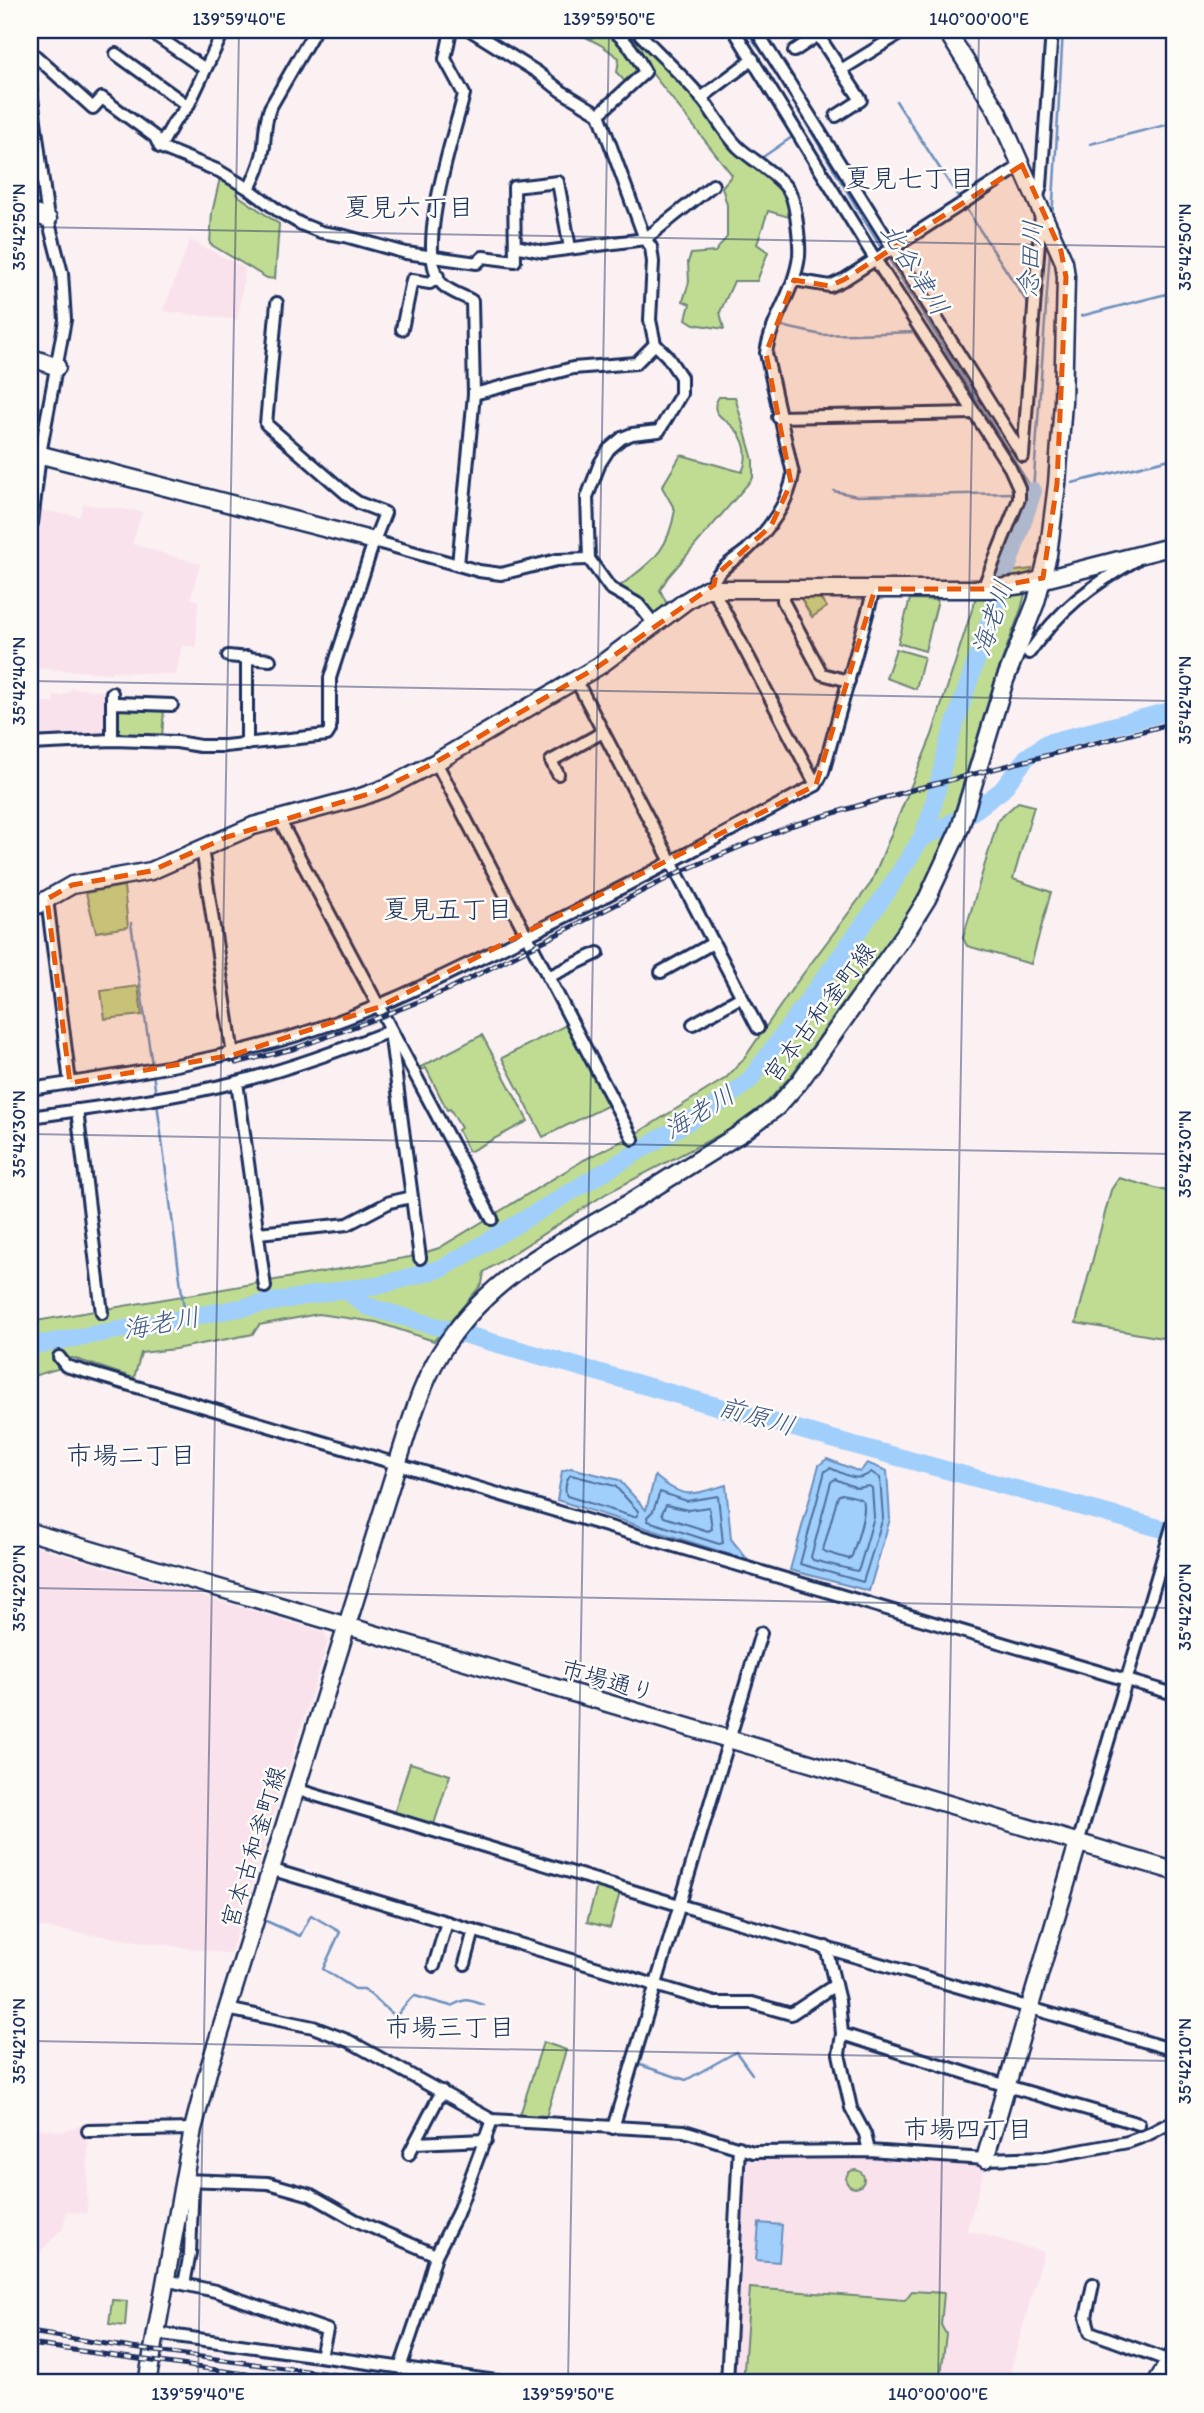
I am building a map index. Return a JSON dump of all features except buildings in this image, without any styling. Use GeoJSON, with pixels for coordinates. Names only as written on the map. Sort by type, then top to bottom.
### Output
{"type":"FeatureCollection","features":[{"type":"Feature","properties":{"kind":"street"},"geometry":{"type":"LineString","coordinates":[[148,30],[205,69]]}},
{"type":"Feature","properties":{"kind":"street"},"geometry":{"type":"LineString","coordinates":[[160,147],[174,122],[188,106],[224,30]]}},
{"type":"Feature","properties":{"kind":"street"},"geometry":{"type":"LineString","coordinates":[[249,189],[259,169],[268,115],[314,30]]}},
{"type":"Feature","properties":{"kind":"street"},"geometry":{"type":"LineString","coordinates":[[451,30],[445,60],[464,94],[434,207],[432,257],[443,285],[472,301],[474,394],[458,565]]}},
{"type":"Feature","properties":{"kind":"street"},"geometry":{"type":"LineString","coordinates":[[470,30],[600,114],[645,239],[651,247],[653,261],[650,320],[655,344],[680,373],[681,394],[659,431],[632,434],[622,438],[609,449],[600,463],[587,497],[589,559],[610,588],[638,604],[655,625]]}},
{"type":"Feature","properties":{"kind":"street"},"geometry":{"type":"LineString","coordinates":[[600,114],[645,72],[638,57],[613,30]]}},
{"type":"Feature","properties":{"kind":"street"},"geometry":{"type":"LineString","coordinates":[[636,30],[665,57],[701,98],[737,146],[792,195],[799,258],[794,280],[767,341],[766,353],[778,417],[793,474],[792,483],[771,526],[716,575],[714,588],[816,785]]}},
{"type":"Feature","properties":{"kind":"street"},"geometry":{"type":"LineString","coordinates":[[734,30],[1023,456],[1052,30]]}},
{"type":"Feature","properties":{"kind":"street"},"geometry":{"type":"LineString","coordinates":[[756,30],[975,413],[1010,468],[1018,488],[1019,499],[988,585]]}},
{"type":"Feature","properties":{"kind":"street"},"geometry":{"type":"LineString","coordinates":[[841,70],[906,30]]}},
{"type":"Feature","properties":{"kind":"street"},"geometry":{"type":"LineString","coordinates":[[946,30],[997,111],[1065,262],[1063,402],[1057,484],[1043,578]]}},
{"type":"Feature","properties":{"kind":"street"},"geometry":{"type":"LineString","coordinates":[[794,51],[818,35],[861,100],[836,116]]}},
{"type":"Feature","properties":{"kind":"street"},"geometry":{"type":"LineString","coordinates":[[30,51],[93,108],[103,98],[155,137],[160,147],[195,160],[249,189],[280,212],[321,232],[432,257],[477,263],[483,257],[515,261],[514,187],[558,183],[570,248]]}},
{"type":"Feature","properties":{"kind":"street"},"geometry":{"type":"LineString","coordinates":[[116,54],[188,106]]}},
{"type":"Feature","properties":{"kind":"street"},"geometry":{"type":"LineString","coordinates":[[701,98],[753,59]]}},
{"type":"Feature","properties":{"kind":"street"},"geometry":{"type":"LineString","coordinates":[[30,83],[48,219],[62,273],[65,298],[65,320],[57,367],[35,453],[33,523],[30,525]]}},
{"type":"Feature","properties":{"kind":"street"},"geometry":{"type":"LineString","coordinates":[[794,280],[830,286],[845,279],[1022,165]]}},
{"type":"Feature","properties":{"kind":"street"},"geometry":{"type":"LineString","coordinates":[[515,246],[544,252],[645,239],[713,184]]}},
{"type":"Feature","properties":{"kind":"street"},"geometry":{"type":"LineString","coordinates":[[30,212],[48,219]]}},
{"type":"Feature","properties":{"kind":"street"},"geometry":{"type":"LineString","coordinates":[[402,329],[412,280],[430,283],[438,276]]}},
{"type":"Feature","properties":{"kind":"street"},"geometry":{"type":"LineString","coordinates":[[30,744],[111,740],[177,742],[200,746],[247,744],[327,735],[330,730],[330,678],[384,511],[359,503],[349,496],[266,424],[277,303]]}},
{"type":"Feature","properties":{"kind":"street"},"geometry":{"type":"LineString","coordinates":[[474,394],[573,368],[636,363],[655,344]]}},
{"type":"Feature","properties":{"kind":"street"},"geometry":{"type":"LineString","coordinates":[[30,357],[57,367]]}},
{"type":"Feature","properties":{"kind":"street"},"geometry":{"type":"LineString","coordinates":[[778,417],[975,413]]}},
{"type":"Feature","properties":{"kind":"street"},"geometry":{"type":"LineString","coordinates":[[35,453],[501,574],[557,560],[589,559]]}},
{"type":"Feature","properties":{"kind":"street"},"geometry":{"type":"LineString","coordinates":[[30,909],[72,885],[151,871],[253,826],[375,792],[436,762],[610,658],[706,589],[1012,586],[1174,547]]}},
{"type":"Feature","properties":{"kind":"street"},"geometry":{"type":"LineString","coordinates":[[1029,653],[1056,617],[1087,590],[1149,553]]}},
{"type":"Feature","properties":{"kind":"street","name":"宮本古和釜町線"},"geometry":{"type":"LineString","coordinates":[[147,2383],[165,2280],[188,2181],[193,2129],[227,2009],[346,1626],[397,1465],[437,1358],[454,1333],[486,1296],[523,1264],[744,1132],[777,1107],[800,1081],[907,932],[932,889],[961,823],[1009,670],[1043,578]]}},
{"type":"Feature","properties":{"kind":"street"},"geometry":{"type":"LineString","coordinates":[[783,589],[783,601],[822,674],[849,681]]}},
{"type":"Feature","properties":{"kind":"street"},"geometry":{"type":"LineString","coordinates":[[30,1088],[151,1071],[233,1055],[379,1007],[527,936],[816,785],[823,772],[874,589]]}},
{"type":"Feature","properties":{"kind":"street"},"geometry":{"type":"LineString","coordinates":[[228,656],[270,660]]}},
{"type":"Feature","properties":{"kind":"street"},"geometry":{"type":"LineString","coordinates":[[247,657],[247,744]]}},
{"type":"Feature","properties":{"kind":"street"},"geometry":{"type":"LineString","coordinates":[[575,678],[758,1028]]}},
{"type":"Feature","properties":{"kind":"street"},"geometry":{"type":"LineString","coordinates":[[111,740],[112,699],[117,703],[172,705]]}},
{"type":"Feature","properties":{"kind":"street"},"geometry":{"type":"LineString","coordinates":[[558,774],[551,761],[603,732]]}},
{"type":"Feature","properties":{"kind":"street"},"geometry":{"type":"LineString","coordinates":[[436,762],[633,1139]]}},
{"type":"Feature","properties":{"kind":"street"},"geometry":{"type":"LineString","coordinates":[[279,819],[492,1219]]}},
{"type":"Feature","properties":{"kind":"street"},"geometry":{"type":"LineString","coordinates":[[202,848],[233,1055]]}},
{"type":"Feature","properties":{"kind":"street"},"geometry":{"type":"LineString","coordinates":[[47,898],[70,1083]]}},
{"type":"Feature","properties":{"kind":"street"},"geometry":{"type":"LineString","coordinates":[[661,972],[713,943]]}},
{"type":"Feature","properties":{"kind":"street"},"geometry":{"type":"LineString","coordinates":[[548,977],[598,953]]}},
{"type":"Feature","properties":{"kind":"street"},"geometry":{"type":"LineString","coordinates":[[693,1024],[741,997]]}},
{"type":"Feature","properties":{"kind":"street"},"geometry":{"type":"LineString","coordinates":[[30,1117],[151,1100],[237,1082],[318,1058],[390,1031]]}},
{"type":"Feature","properties":{"kind":"street"},"geometry":{"type":"LineString","coordinates":[[390,1031],[420,1258]]}},
{"type":"Feature","properties":{"kind":"street"},"geometry":{"type":"LineString","coordinates":[[237,1082],[265,1287]]}},
{"type":"Feature","properties":{"kind":"street"},"geometry":{"type":"LineString","coordinates":[[76,1111],[102,1313]]}},
{"type":"Feature","properties":{"kind":"street"},"geometry":{"type":"LineString","coordinates":[[258,1233],[348,1224],[390,1202],[411,1197]]}},
{"type":"Feature","properties":{"kind":"street"},"geometry":{"type":"LineString","coordinates":[[59,1357],[66,1366],[1174,1694]]}},
{"type":"Feature","properties":{"kind":"street"},"geometry":{"type":"LineString","coordinates":[[985,2159],[1125,1679],[1174,1523]]}},
{"type":"Feature","properties":{"kind":"street","name":"市場通り"},"geometry":{"type":"LineString","coordinates":[[30,1532],[1174,1871]]}},
{"type":"Feature","properties":{"kind":"street"},"geometry":{"type":"LineString","coordinates":[[613,2128],[761,1633]]}},
{"type":"Feature","properties":{"kind":"street"},"geometry":{"type":"LineString","coordinates":[[295,1789],[1174,2050]]}},
{"type":"Feature","properties":{"kind":"street"},"geometry":{"type":"LineString","coordinates":[[270,1869],[715,2003],[752,2003],[791,2014],[835,1985]]}},
{"type":"Feature","properties":{"kind":"street"},"geometry":{"type":"LineString","coordinates":[[434,1966],[447,1922]]}},
{"type":"Feature","properties":{"kind":"street"},"geometry":{"type":"LineString","coordinates":[[465,1964],[474,1930]]}},
{"type":"Feature","properties":{"kind":"street"},"geometry":{"type":"LineString","coordinates":[[826,1947],[839,2001],[842,2034],[839,2054],[851,2108],[865,2134],[869,2151]]}},
{"type":"Feature","properties":{"kind":"street"},"geometry":{"type":"LineString","coordinates":[[227,2009],[313,2027],[354,2043],[492,2120],[684,2131],[753,2152],[869,2151],[985,2159],[1046,2157],[1107,2146],[1147,2135],[1174,2121]]}},
{"type":"Feature","properties":{"kind":"street"},"geometry":{"type":"LineString","coordinates":[[842,2034],[1007,2086],[1139,2123]]}},
{"type":"Feature","properties":{"kind":"street"},"geometry":{"type":"LineString","coordinates":[[442,2091],[412,2149],[486,2140]]}},
{"type":"Feature","properties":{"kind":"street"},"geometry":{"type":"LineString","coordinates":[[400,2368],[425,2297],[436,2255],[457,2214],[492,2120]]}},
{"type":"Feature","properties":{"kind":"street"},"geometry":{"type":"LineString","coordinates":[[88,2131],[193,2129]]}},
{"type":"Feature","properties":{"kind":"street"},"geometry":{"type":"LineString","coordinates":[[727,2383],[739,2147]]}},
{"type":"Feature","properties":{"kind":"street"},"geometry":{"type":"LineString","coordinates":[[184,2284],[190,2253],[188,2181],[268,2183],[311,2195],[355,2220],[436,2255]]}},
{"type":"Feature","properties":{"kind":"street"},"geometry":{"type":"LineString","coordinates":[[165,2280],[215,2291],[327,2330],[321,2357]]}},
{"type":"Feature","properties":{"kind":"street"},"geometry":{"type":"LineString","coordinates":[[1093,2284],[1086,2317],[1090,2332],[1172,2358],[1156,2383]]}},
{"type":"Feature","properties":{"kind":"street"},"geometry":{"type":"LineString","coordinates":[[155,2333],[510,2383]]}},
{"type":"Feature","properties":{"kind":"highlighted area"},"geometry":{"type":"Polygon","coordinates":[[[1022,165],[1061,251],[1066,277],[1057,484],[1043,578],[983,589],[875,589],[816,785],[379,1007],[233,1055],[70,1083],[47,899],[72,885],[151,871],[227,837],[375,792],[436,762],[599,666],[714,585],[716,575],[771,526],[791,483],[766,353],[794,280],[830,286],[845,279],[1022,165]]]}},
{"type":"Feature","properties":{"kind":"shaded area"},"geometry":{"type":"Polygon","coordinates":[[[190,240],[245,268],[238,320],[163,311],[190,240]]]}},
{"type":"Feature","properties":{"kind":"shaded area"},"geometry":{"type":"Polygon","coordinates":[[[83,504],[142,512],[132,544],[200,564],[191,598],[198,601],[196,647],[182,645],[176,675],[30,668],[30,530],[36,526],[37,510],[80,516],[83,504]]]}},
{"type":"Feature","properties":{"kind":"shaded area"},"geometry":{"type":"Polygon","coordinates":[[[71,688],[110,692],[106,736],[30,742],[34,702],[54,702],[54,695],[61,696],[71,691],[71,688]]]}},
{"type":"Feature","properties":{"kind":"shaded area"},"geometry":{"type":"Polygon","coordinates":[[[30,1545],[324,1632],[328,1641],[230,1954],[30,1926],[30,1545]]]}},
{"type":"Feature","properties":{"kind":"shaded area"},"geometry":{"type":"Polygon","coordinates":[[[88,2123],[87,2213],[67,2212],[62,2229],[30,2263],[30,2127],[62,2132],[88,2123]]]}},
{"type":"Feature","properties":{"kind":"shaded area"},"geometry":{"type":"Polygon","coordinates":[[[858,2154],[986,2164],[967,2230],[1044,2252],[1007,2383],[731,2383],[744,2159],[750,2156],[858,2154]]]}},
{"type":"Feature","properties":{"kind":"green space"},"geometry":{"type":"Polygon","coordinates":[[[598,29],[606,32],[633,60],[637,71],[635,77],[628,85],[617,73],[619,58],[572,30],[598,29]]]}},
{"type":"Feature","properties":{"kind":"green space"},"geometry":{"type":"Polygon","coordinates":[[[618,30],[630,30],[698,101],[735,151],[788,200],[789,217],[768,211],[757,244],[768,252],[757,281],[734,281],[720,312],[724,329],[694,324],[686,319],[690,304],[683,301],[689,282],[688,262],[691,254],[715,252],[727,237],[727,205],[722,187],[732,175],[651,72],[641,55],[618,30]]]}},
{"type":"Feature","properties":{"kind":"green space"},"geometry":{"type":"Polygon","coordinates":[[[224,177],[240,186],[236,194],[279,224],[275,279],[267,278],[210,244],[212,213],[220,178],[224,177]]]}},
{"type":"Feature","properties":{"kind":"green space"},"geometry":{"type":"Polygon","coordinates":[[[719,397],[735,397],[753,460],[753,478],[668,577],[660,590],[667,604],[653,614],[619,587],[649,563],[668,537],[675,510],[662,487],[681,455],[742,472],[744,466],[745,448],[741,437],[716,411],[719,397]]]}},
{"type":"Feature","properties":{"kind":"green space"},"geometry":{"type":"Polygon","coordinates":[[[1032,569],[942,853],[923,891],[789,1078],[760,1110],[727,1131],[607,1193],[484,1272],[482,1284],[434,1341],[376,1322],[318,1314],[259,1325],[253,1334],[141,1353],[134,1378],[73,1358],[59,1359],[64,1367],[30,1377],[30,1322],[410,1257],[439,1248],[584,1160],[634,1135],[726,1078],[743,1060],[871,883],[932,735],[983,575],[1032,569]]]}},
{"type":"Feature","properties":{"kind":"green space"},"geometry":{"type":"Polygon","coordinates":[[[800,597],[819,597],[827,607],[812,617],[800,597]]]}},
{"type":"Feature","properties":{"kind":"green space"},"geometry":{"type":"Polygon","coordinates":[[[910,599],[938,600],[925,651],[898,643],[910,599]]]}},
{"type":"Feature","properties":{"kind":"green space"},"geometry":{"type":"Polygon","coordinates":[[[896,649],[924,657],[916,689],[886,678],[896,649]]]}},
{"type":"Feature","properties":{"kind":"green space"},"geometry":{"type":"Polygon","coordinates":[[[120,706],[164,708],[162,738],[117,736],[114,709],[120,706]]]}},
{"type":"Feature","properties":{"kind":"green space"},"geometry":{"type":"Polygon","coordinates":[[[1018,802],[1034,806],[1013,879],[1051,892],[1031,964],[967,946],[963,938],[998,820],[1018,802]]]}},
{"type":"Feature","properties":{"kind":"green space"},"geometry":{"type":"Polygon","coordinates":[[[124,886],[128,927],[96,932],[86,893],[124,886]]]}},
{"type":"Feature","properties":{"kind":"green space"},"geometry":{"type":"Polygon","coordinates":[[[138,986],[142,1015],[105,1019],[101,991],[138,986]]]}},
{"type":"Feature","properties":{"kind":"green space"},"geometry":{"type":"Polygon","coordinates":[[[568,1024],[609,1105],[543,1137],[502,1058],[568,1024]]]}},
{"type":"Feature","properties":{"kind":"green space"},"geometry":{"type":"Polygon","coordinates":[[[482,1035],[528,1121],[469,1152],[458,1130],[461,1128],[450,1109],[447,1110],[426,1068],[416,1072],[415,1070],[482,1035]]]}},
{"type":"Feature","properties":{"kind":"green space"},"geometry":{"type":"Polygon","coordinates":[[[1119,1178],[1174,1193],[1174,1340],[1076,1323],[1111,1190],[1119,1178]]]}},
{"type":"Feature","properties":{"kind":"green space"},"geometry":{"type":"Polygon","coordinates":[[[410,1763],[450,1775],[433,1827],[394,1814],[410,1763]]]}},
{"type":"Feature","properties":{"kind":"green space"},"geometry":{"type":"Polygon","coordinates":[[[598,1883],[621,1889],[610,1928],[587,1922],[598,1883]]]}},
{"type":"Feature","properties":{"kind":"green space"},"geometry":{"type":"Polygon","coordinates":[[[543,2042],[566,2050],[546,2117],[520,2115],[543,2042]]]}},
{"type":"Feature","properties":{"kind":"green space"},"geometry":{"type":"Polygon","coordinates":[[[855,2170],[863,2175],[864,2179],[859,2187],[855,2188],[847,2183],[846,2179],[851,2171],[855,2170]]]}},
{"type":"Feature","properties":{"kind":"green space"},"geometry":{"type":"Polygon","coordinates":[[[750,2288],[905,2300],[912,2291],[944,2293],[941,2325],[946,2334],[940,2383],[743,2383],[750,2288]]]}},
{"type":"Feature","properties":{"kind":"green space"},"geometry":{"type":"Polygon","coordinates":[[[112,2300],[127,2301],[125,2326],[109,2324],[112,2300]]]}},
{"type":"Feature","properties":{"kind":"water"},"geometry":{"type":"Polygon","coordinates":[[[827,1459],[860,1472],[867,1463],[887,1471],[890,1519],[869,1591],[790,1570],[819,1465],[827,1459]]]}},
{"type":"Feature","properties":{"kind":"water"},"geometry":{"type":"Polygon","coordinates":[[[571,1468],[619,1480],[646,1510],[655,1476],[673,1489],[688,1493],[726,1485],[731,1539],[748,1560],[557,1500],[562,1471],[571,1468]]]}},
{"type":"Feature","properties":{"kind":"water"},"geometry":{"type":"Polygon","coordinates":[[[759,2223],[782,2225],[779,2262],[756,2260],[759,2223]]]}},
{"type":"Feature","properties":{"kind":"waterway"},"geometry":{"type":"LineString","coordinates":[[649,34],[656,30]]}},
{"type":"Feature","properties":{"kind":"waterway"},"geometry":{"type":"LineString","coordinates":[[726,30],[744,56]]}},
{"type":"Feature","properties":{"kind":"waterway","name":"北谷津川"},"geometry":{"type":"LineString","coordinates":[[746,30],[772,67],[883,251]]}},
{"type":"Feature","properties":{"kind":"waterway","name":"念田川"},"geometry":{"type":"LineString","coordinates":[[1052,219],[1063,30]]}},
{"type":"Feature","properties":{"kind":"waterway"},"geometry":{"type":"LineString","coordinates":[[896,101],[961,201]]}},
{"type":"Feature","properties":{"kind":"waterway"},"geometry":{"type":"LineString","coordinates":[[1090,144],[1174,123]]}},
{"type":"Feature","properties":{"kind":"waterway"},"geometry":{"type":"LineString","coordinates":[[760,159],[795,135]]}},
{"type":"Feature","properties":{"kind":"waterway"},"geometry":{"type":"LineString","coordinates":[[965,207],[1030,307]]}},
{"type":"Feature","properties":{"kind":"waterway","name":"念田川"},"geometry":{"type":"LineString","coordinates":[[1033,491],[1050,250]]}},
{"type":"Feature","properties":{"kind":"waterway","name":"北谷津川"},"geometry":{"type":"LineString","coordinates":[[887,256],[1033,491]]}},
{"type":"Feature","properties":{"kind":"waterway"},"geometry":{"type":"LineString","coordinates":[[1081,316],[1174,292]]}},
{"type":"Feature","properties":{"kind":"waterway"},"geometry":{"type":"LineString","coordinates":[[781,326],[822,335],[917,332]]}},
{"type":"Feature","properties":{"kind":"waterway"},"geometry":{"type":"LineString","coordinates":[[1072,483],[1174,458]]}},
{"type":"Feature","properties":{"kind":"waterway"},"geometry":{"type":"LineString","coordinates":[[834,491],[857,496],[1016,493]]}},
{"type":"Feature","properties":{"kind":"waterway","name":"海老川"},"geometry":{"type":"LineString","coordinates":[[30,1346],[345,1289],[377,1286],[443,1268],[726,1099],[749,1081],[887,892],[921,839],[931,814],[948,744],[1033,491]]}},
{"type":"Feature","properties":{"kind":"waterway"},"geometry":{"type":"LineString","coordinates":[[1023,493],[1032,493]]}},
{"type":"Feature","properties":{"kind":"waterway"},"geometry":{"type":"LineString","coordinates":[[921,839],[975,810],[1002,790],[1027,757],[1047,743],[1174,710]]}},
{"type":"Feature","properties":{"kind":"waterway"},"geometry":{"type":"LineString","coordinates":[[131,923],[152,1065]]}},
{"type":"Feature","properties":{"kind":"waterway"},"geometry":{"type":"LineString","coordinates":[[153,1072],[156,1097]]}},
{"type":"Feature","properties":{"kind":"waterway"},"geometry":{"type":"LineString","coordinates":[[157,1103],[185,1317]]}},
{"type":"Feature","properties":{"kind":"waterway","name":"前原川"},"geometry":{"type":"LineString","coordinates":[[345,1289],[366,1306],[400,1316],[843,1442],[1174,1532]]}},
{"type":"Feature","properties":{"kind":"waterway"},"geometry":{"type":"LineString","coordinates":[[266,1921],[300,1936],[311,1915],[340,1932],[323,1969],[355,1989],[364,1989],[394,2015],[415,1996],[451,2006],[467,2000],[484,2005]]}},
{"type":"Feature","properties":{"kind":"waterway"},"geometry":{"type":"LineString","coordinates":[[637,2064],[686,2080],[736,2052],[752,2074]]}},
{"type":"Feature","properties":{"kind":"railway"},"geometry":{"type":"LineString","coordinates":[[236,1063],[293,1049],[445,991],[682,871],[790,826],[915,789],[1174,723]]}},
{"type":"Feature","properties":{"kind":"railway"},"geometry":{"type":"LineString","coordinates":[[30,2332],[398,2383]]}},
{"type":"Feature","properties":{"kind":"railway"},"geometry":{"type":"LineString","coordinates":[[30,2344],[311,2383]]}},
{"type":"Feature","properties":{"kind":"district","name":"夏見七丁目"},"geometry":{"type":"Point","coordinates":[910,178]}},
{"type":"Feature","properties":{"kind":"district","name":"夏見六丁目"},"geometry":{"type":"Point","coordinates":[409,207]}},
{"type":"Feature","properties":{"kind":"district","name":"夏見五丁目"},"geometry":{"type":"Point","coordinates":[448,909]}},
{"type":"Feature","properties":{"kind":"district","name":"市場二丁目"},"geometry":{"type":"Point","coordinates":[131,1455]}},
{"type":"Feature","properties":{"kind":"district","name":"市場三丁目"},"geometry":{"type":"Point","coordinates":[450,2027]}},
{"type":"Feature","properties":{"kind":"district","name":"市場四丁目"},"geometry":{"type":"Point","coordinates":[968,2129]}}]}
